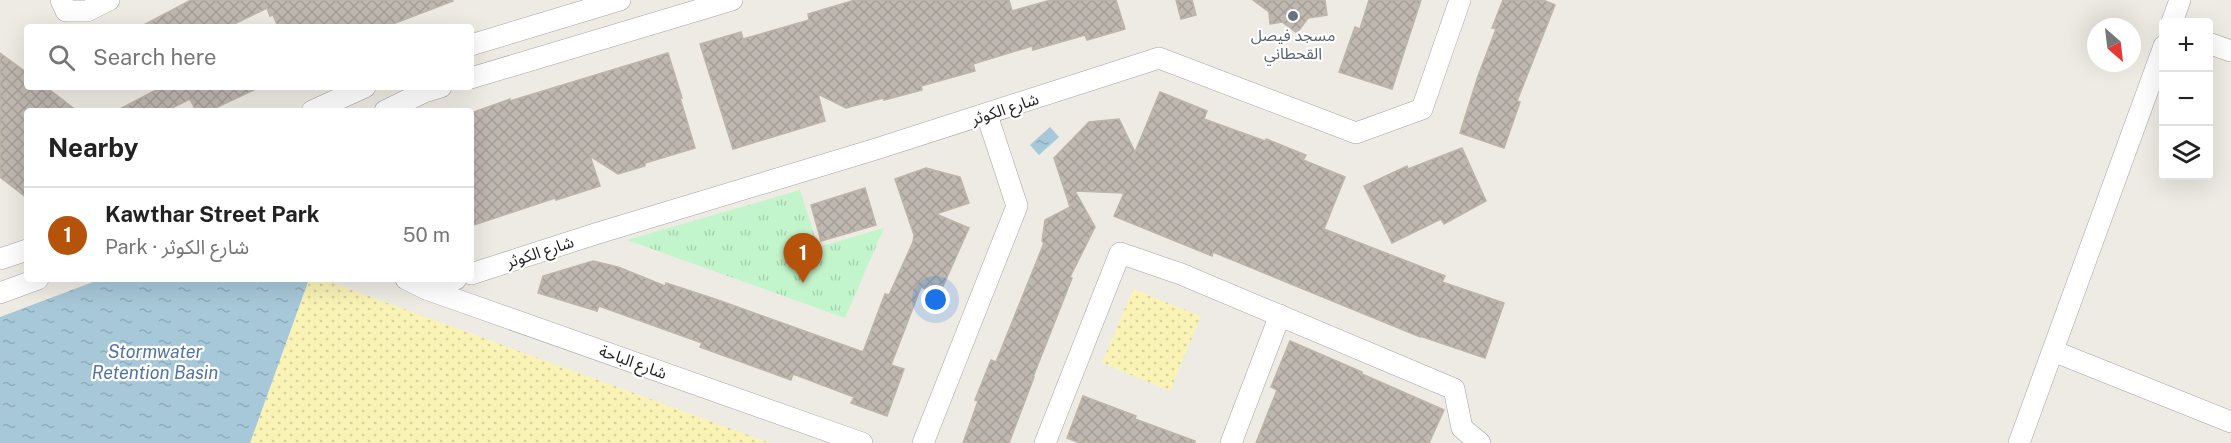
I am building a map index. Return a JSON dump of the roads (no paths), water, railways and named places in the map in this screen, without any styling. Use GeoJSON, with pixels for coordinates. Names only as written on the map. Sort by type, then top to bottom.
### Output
{"type":"FeatureCollection","features":[{"type":"Feature","properties":{"kind":"street"},"geometry":{"type":"LineString","coordinates":[[61,0],[66,11],[87,11],[109,0]]}},
{"type":"Feature","properties":{"kind":"street"},"geometry":{"type":"LineString","coordinates":[[474,44],[620,0]]}},
{"type":"Feature","properties":{"kind":"street"},"geometry":{"type":"LineString","coordinates":[[474,77],[732,0]]}},
{"type":"Feature","properties":{"kind":"street","name":"شارع الكوثر"},"geometry":{"type":"LineString","coordinates":[[474,273],[987,115],[1159,58],[1356,133],[1422,109],[1460,0]]}},
{"type":"Feature","properties":{"kind":"street"},"geometry":{"type":"LineString","coordinates":[[2173,18],[2180,0]]}},
{"type":"Feature","properties":{"kind":"street"},"geometry":{"type":"LineString","coordinates":[[2213,46],[2231,51]]}},
{"type":"Feature","properties":{"kind":"street"},"geometry":{"type":"LineString","coordinates":[[2019,443],[2159,57]]}},
{"type":"Feature","properties":{"kind":"street"},"geometry":{"type":"LineString","coordinates":[[319,108],[358,90]]}},
{"type":"Feature","properties":{"kind":"street"},"geometry":{"type":"LineString","coordinates":[[391,108],[431,90]]}},
{"type":"Feature","properties":{"kind":"street"},"geometry":{"type":"LineString","coordinates":[[922,443],[1017,206],[987,115]]}},
{"type":"Feature","properties":{"kind":"street"},"geometry":{"type":"LineString","coordinates":[[0,259],[24,251]]}},
{"type":"Feature","properties":{"kind":"street"},"geometry":{"type":"LineString","coordinates":[[1045,443],[1120,253],[1181,274],[1454,389],[1458,436],[1480,443]]}},
{"type":"Feature","properties":{"kind":"street"},"geometry":{"type":"LineString","coordinates":[[0,293],[30,282]]}},
{"type":"Feature","properties":{"kind":"street","name":"شارع الباحة"},"geometry":{"type":"LineString","coordinates":[[412,282],[426,289],[861,443]]}},
{"type":"Feature","properties":{"kind":"street"},"geometry":{"type":"LineString","coordinates":[[426,289],[447,282]]}},
{"type":"Feature","properties":{"kind":"street"},"geometry":{"type":"LineString","coordinates":[[1231,443],[1280,315]]}},
{"type":"Feature","properties":{"kind":"street"},"geometry":{"type":"LineString","coordinates":[[2053,351],[2231,422]]}},
{"type":"Feature","properties":{"kind":"water"},"geometry":{"type":"Polygon","coordinates":[[[1050,127],[1059,137],[1039,155],[1030,145],[1050,127]]]}},
{"type":"Feature","properties":{"kind":"water","name":"Stormwater Retention Basin"},"geometry":{"type":"Polygon","coordinates":[[[93,282],[308,282],[250,443],[0,443],[0,317],[93,282]]]}},
{"type":"Feature","properties":{"kind":"place","name":"مسجد فيصل القحطاني"},"geometry":{"type":"Point","coordinates":[1293,16]}},
{"type":"Feature","properties":{"kind":"place","name":"Kawthar Street Park"},"geometry":{"type":"Point","coordinates":[803,283]}}]}
